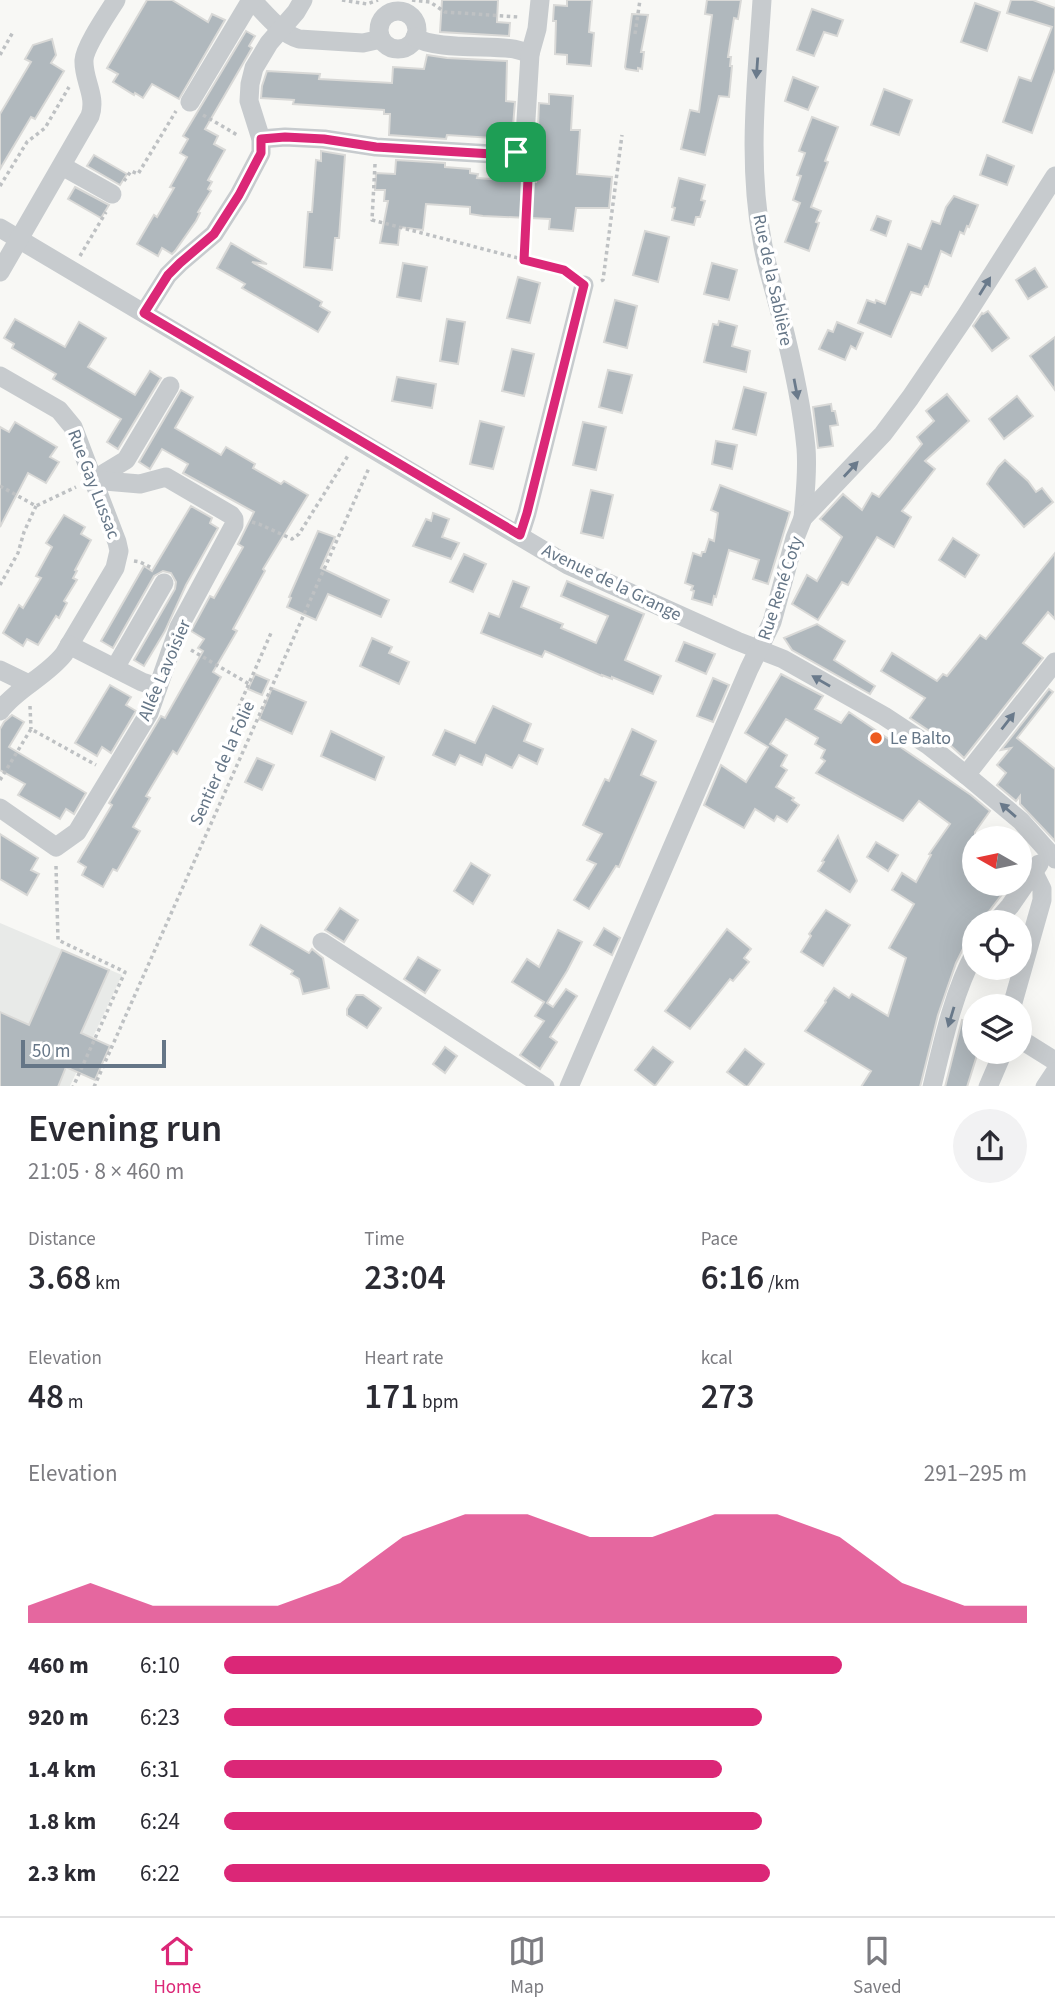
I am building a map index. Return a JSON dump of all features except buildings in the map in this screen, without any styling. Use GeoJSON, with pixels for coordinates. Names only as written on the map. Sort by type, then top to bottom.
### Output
{"type":"FeatureCollection","features":[{"type":"Feature","properties":{"kind":"street"},"geometry":{"type":"LineString","coordinates":[[188,104],[252,0],[289,36],[363,43],[381,39]]}},
{"type":"Feature","properties":{"kind":"street"},"geometry":{"type":"LineString","coordinates":[[144,313],[168,275],[214,234],[261,153],[261,142],[249,101],[254,68],[303,0]]}},
{"type":"Feature","properties":{"kind":"street","name":"Rue de la Sablière"},"geometry":{"type":"LineString","coordinates":[[762,0],[755,100],[757,204],[762,240],[782,319],[806,448],[803,518]]}},
{"type":"Feature","properties":{"kind":"street"},"geometry":{"type":"LineString","coordinates":[[0,271],[93,109],[84,60],[111,2]]}},
{"type":"Feature","properties":{"kind":"street"},"geometry":{"type":"LineString","coordinates":[[408,4],[417,31],[415,37],[413,43],[402,49],[390,47],[381,39],[379,27],[384,17],[408,4]]}},
{"type":"Feature","properties":{"kind":"street"},"geometry":{"type":"LineString","coordinates":[[261,142],[285,137],[324,139],[376,147],[509,155],[516,152],[521,147],[524,136],[530,54],[539,10]]}},
{"type":"Feature","properties":{"kind":"street"},"geometry":{"type":"LineString","coordinates":[[415,37],[421,41],[439,44],[514,49],[530,54]]}},
{"type":"Feature","properties":{"kind":"street"},"geometry":{"type":"LineString","coordinates":[[62,166],[115,194]]}},
{"type":"Feature","properties":{"kind":"street","name":"Rue René Coty"},"geometry":{"type":"LineString","coordinates":[[569,1086],[772,622],[803,518],[883,434],[910,398],[1055,176]]}},
{"type":"Feature","properties":{"kind":"street","name":"Avenue de la Grange"},"geometry":{"type":"LineString","coordinates":[[0,228],[568,565],[783,659],[884,716],[928,745],[966,775],[1021,821],[1052,856]]}},
{"type":"Feature","properties":{"kind":"street"},"geometry":{"type":"LineString","coordinates":[[520,535],[584,285]]}},
{"type":"Feature","properties":{"kind":"street","name":"Rue Gay Lussac"},"geometry":{"type":"LineString","coordinates":[[0,376],[67,417],[117,542],[118,559],[54,667],[29,684],[0,711]]}},
{"type":"Feature","properties":{"kind":"street"},"geometry":{"type":"LineString","coordinates":[[93,480],[125,460],[170,386]]}},
{"type":"Feature","properties":{"kind":"street"},"geometry":{"type":"LineString","coordinates":[[93,480],[140,484],[166,477],[234,519]]}},
{"type":"Feature","properties":{"kind":"street","name":"Allée Lavoisier"},"geometry":{"type":"LineString","coordinates":[[0,808],[56,847],[77,832],[149,713],[179,628],[234,525],[234,519]]}},
{"type":"Feature","properties":{"kind":"street"},"geometry":{"type":"LineString","coordinates":[[115,668],[164,583]]}},
{"type":"Feature","properties":{"kind":"street"},"geometry":{"type":"LineString","coordinates":[[69,645],[158,687]]}},
{"type":"Feature","properties":{"kind":"street"},"geometry":{"type":"LineString","coordinates":[[966,775],[1055,662]]}},
{"type":"Feature","properties":{"kind":"street"},"geometry":{"type":"LineString","coordinates":[[0,670],[29,684]]}},
{"type":"Feature","properties":{"kind":"street"},"geometry":{"type":"LineString","coordinates":[[1006,910],[1034,871],[1052,856]]}},
{"type":"Feature","properties":{"kind":"street"},"geometry":{"type":"LineString","coordinates":[[1015,994],[1042,900],[1042,889],[1034,871]]}},
{"type":"Feature","properties":{"kind":"street"},"geometry":{"type":"LineString","coordinates":[[322,942],[543,1086]]}},
{"type":"Feature","properties":{"kind":"street"},"geometry":{"type":"LineString","coordinates":[[932,1086],[963,980]]}},
{"type":"Feature","properties":{"kind":"street"},"geometry":{"type":"LineString","coordinates":[[1032,1047],[1055,1062]]}},
{"type":"Feature","properties":{"kind":"street"},"geometry":{"type":"LineString","coordinates":[[988,1086],[998,1064]]}},
{"type":"Feature","properties":{"kind":"path"},"geometry":{"type":"LineString","coordinates":[[342,0],[367,4],[378,0]]}},
{"type":"Feature","properties":{"kind":"path"},"geometry":{"type":"LineString","coordinates":[[635,34],[639,0]]}},
{"type":"Feature","properties":{"kind":"path"},"geometry":{"type":"LineString","coordinates":[[408,4],[430,1],[445,12],[539,10]]}},
{"type":"Feature","properties":{"kind":"path"},"geometry":{"type":"LineString","coordinates":[[0,55],[13,32]]}},
{"type":"Feature","properties":{"kind":"path"},"geometry":{"type":"LineString","coordinates":[[0,186],[27,142],[45,128],[68,87],[88,82]]}},
{"type":"Feature","properties":{"kind":"path"},"geometry":{"type":"LineString","coordinates":[[72,270],[131,170],[138,174],[188,104],[251,143],[261,142]]}},
{"type":"Feature","properties":{"kind":"path"},"geometry":{"type":"LineString","coordinates":[[376,147],[372,220],[564,270],[584,285],[603,280],[622,135]]}},
{"type":"Feature","properties":{"kind":"path"},"geometry":{"type":"LineString","coordinates":[[516,152],[528,179],[524,260]]}},
{"type":"Feature","properties":{"kind":"path"},"geometry":{"type":"LineString","coordinates":[[234,519],[259,524],[292,538],[299,534],[357,440]]}},
{"type":"Feature","properties":{"kind":"path","name":"Sentier de la Folie"},"geometry":{"type":"LineString","coordinates":[[94,1086],[318,578],[377,453]]}},
{"type":"Feature","properties":{"kind":"path"},"geometry":{"type":"LineString","coordinates":[[0,585],[18,553],[23,532],[36,506],[93,480]]}},
{"type":"Feature","properties":{"kind":"path"},"geometry":{"type":"LineString","coordinates":[[0,486],[36,506]]}},
{"type":"Feature","properties":{"kind":"path"},"geometry":{"type":"LineString","coordinates":[[233,720],[271,633]]}},
{"type":"Feature","properties":{"kind":"path"},"geometry":{"type":"LineString","coordinates":[[172,647],[191,650],[249,684]]}},
{"type":"Feature","properties":{"kind":"path"},"geometry":{"type":"LineString","coordinates":[[0,780],[31,729],[112,774]]}},
{"type":"Feature","properties":{"kind":"path"},"geometry":{"type":"LineString","coordinates":[[56,863],[58,940],[125,972],[73,1086]]}},
{"type":"Feature","properties":{"kind":"shaded area"},"geometry":{"type":"Polygon","coordinates":[[[0,923],[122,975],[70,1086],[0,1086],[0,923]]]}},
{"type":"Feature","properties":{"kind":"place","name":"Le Balto"},"geometry":{"type":"Point","coordinates":[876,738]}},
{"type":"Feature","properties":{"kind":"route"},"geometry":{"type":"LineString","coordinates":[[261,139],[324,139],[376,147],[509,155],[516,152],[528,179],[524,260],[564,270],[584,285],[520,535],[144,313],[168,275],[214,234],[261,153],[261,139]]}}]}
